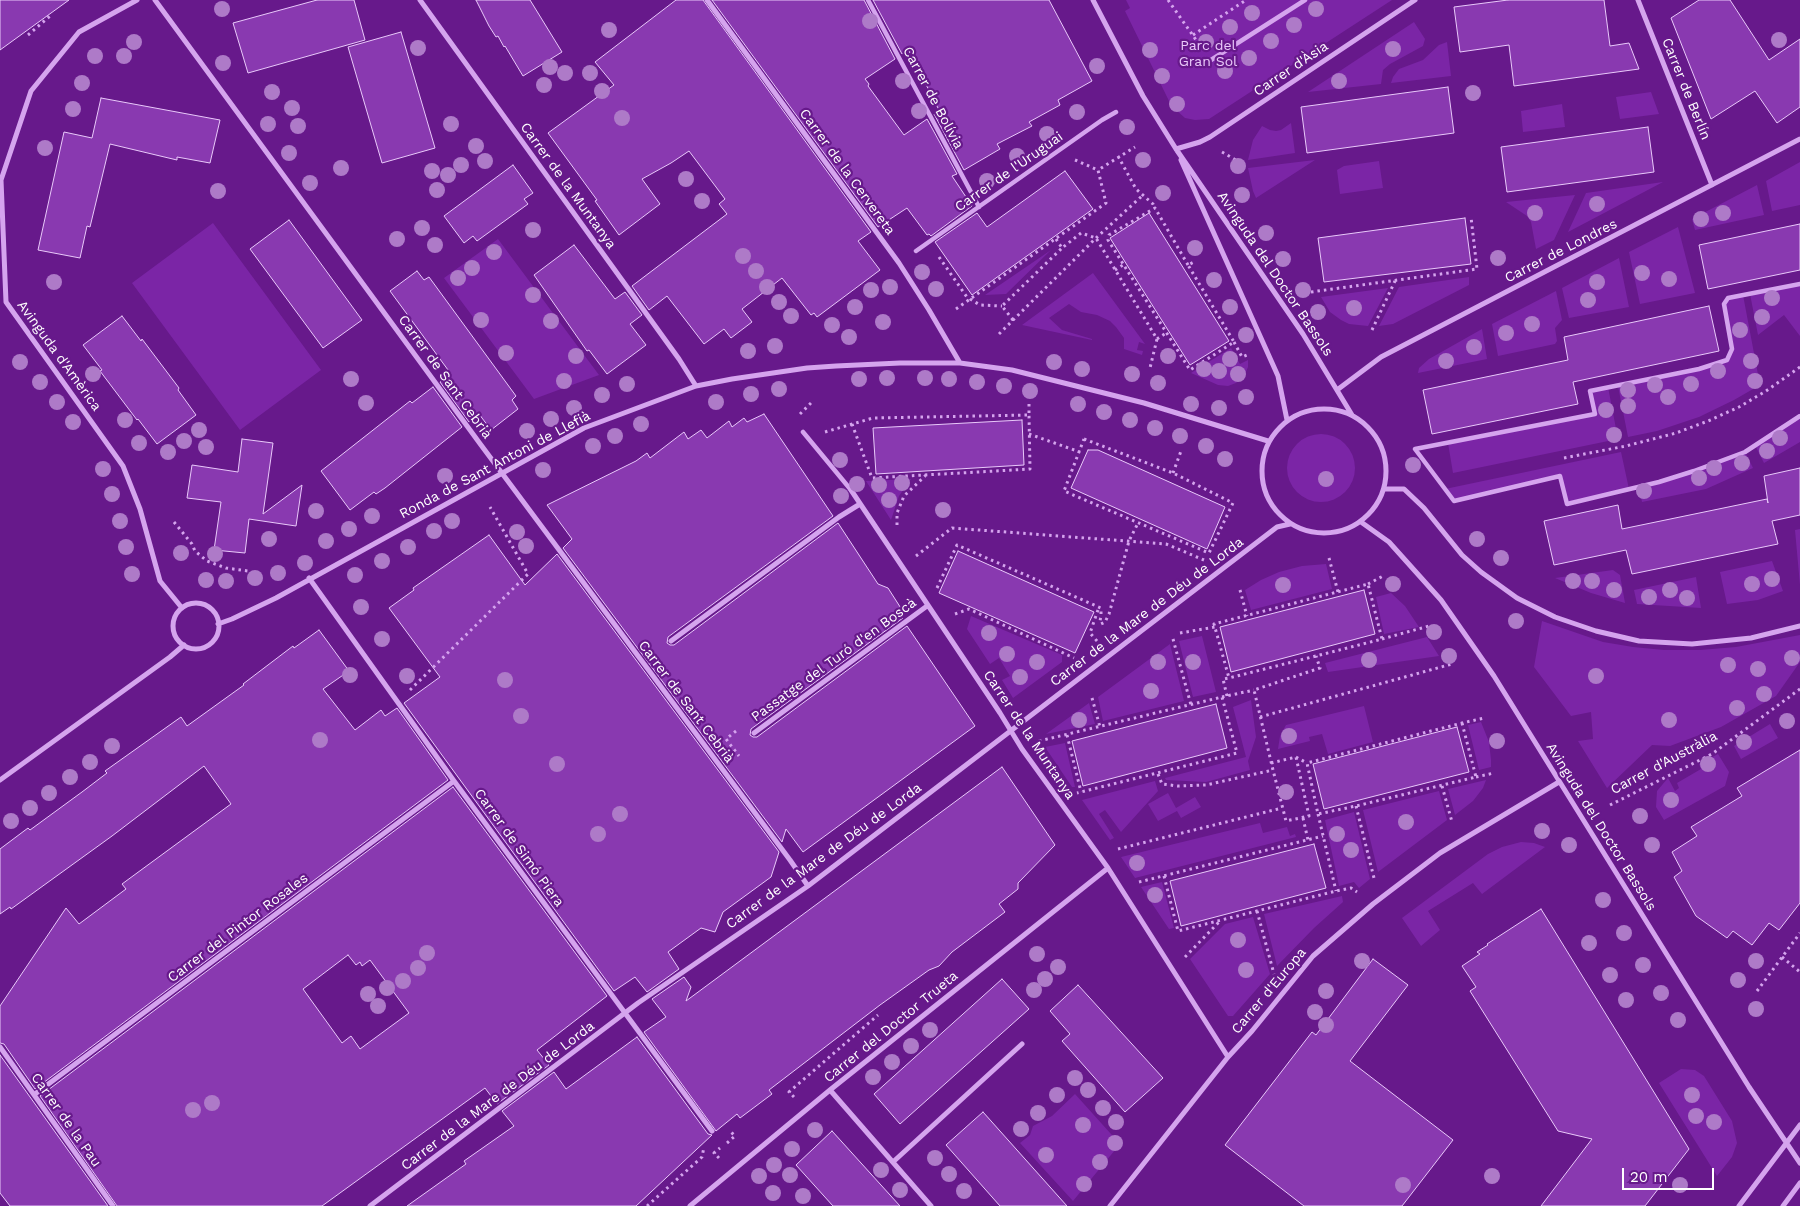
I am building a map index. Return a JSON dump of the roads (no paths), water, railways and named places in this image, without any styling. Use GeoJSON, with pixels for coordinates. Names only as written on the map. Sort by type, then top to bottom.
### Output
{"type":"FeatureCollection","features":[{"type":"Feature","properties":{"kind":"street","name":"Avinguda d'Amèrica"},"geometry":{"type":"LineString","coordinates":[[137,0],[79,32],[31,91],[1,180],[6,302],[123,466],[140,509],[160,581],[182,608]]}},
{"type":"Feature","properties":{"kind":"street","name":"Carrer de Sant Cebrià"},"geometry":{"type":"LineString","coordinates":[[155,0],[501,473],[808,886]]}},
{"type":"Feature","properties":{"kind":"street","name":"Carrer de la Muntanya"},"geometry":{"type":"LineString","coordinates":[[420,0],[679,359],[696,386]]}},
{"type":"Feature","properties":{"kind":"street","name":"Carrer de la Cervereta"},"geometry":{"type":"LineString","coordinates":[[708,0],[899,263],[960,363]]}},
{"type":"Feature","properties":{"kind":"street","name":"Carrer de Bolívia"},"geometry":{"type":"LineString","coordinates":[[868,0],[979,207]]}},
{"type":"Feature","properties":{"kind":"street","name":"Avinguda del Doctor Bassols"},"geometry":{"type":"LineString","coordinates":[[1093,0],[1143,96],[1176,149],[1303,334],[1352,415]]}},
{"type":"Feature","properties":{"kind":"street"},"geometry":{"type":"LineString","coordinates":[[1211,60],[1304,0]]}},
{"type":"Feature","properties":{"kind":"street","name":"Carrer d'Àsia"},"geometry":{"type":"LineString","coordinates":[[1176,149],[1210,137],[1415,0]]}},
{"type":"Feature","properties":{"kind":"street","name":"Carrer de Berlín"},"geometry":{"type":"LineString","coordinates":[[1638,0],[1712,185]]}},
{"type":"Feature","properties":{"kind":"street","name":"Carrer de l'Uruguai"},"geometry":{"type":"LineString","coordinates":[[916,251],[1116,112]]}},
{"type":"Feature","properties":{"kind":"street","name":"Carrer de Londres"},"geometry":{"type":"LineString","coordinates":[[1337,390],[1381,356],[1800,139]]}},
{"type":"Feature","properties":{"kind":"street","name":"Avinguda del Doctor Bassols"},"geometry":{"type":"LineString","coordinates":[[1176,149],[1278,376],[1287,420]]}},
{"type":"Feature","properties":{"kind":"street"},"geometry":{"type":"LineString","coordinates":[[1800,284],[1728,298],[1724,304],[1732,349],[1727,360],[1699,369],[1590,391],[1595,414],[1415,449],[1454,501],[1560,476],[1567,504],[1694,472],[1745,452],[1800,416]]}},
{"type":"Feature","properties":{"kind":"street"},"geometry":{"type":"LineString","coordinates":[[0,300],[6,302]]}},
{"type":"Feature","properties":{"kind":"street","name":"Ronda de Sant Antoni de Llefià"},"geometry":{"type":"LineString","coordinates":[[218,624],[276,598],[309,578],[584,428],[696,386],[732,378],[807,368],[900,363],[960,363],[1012,370],[1144,403],[1268,441]]}},
{"type":"Feature","properties":{"kind":"street"},"geometry":{"type":"LineString","coordinates":[[1319,408],[1336,409],[1352,415],[1364,422],[1374,433],[1382,446],[1386,460],[1387,474],[1384,489],[1375,507],[1361,522],[1344,530],[1326,533],[1307,531],[1290,524],[1276,511],[1266,496],[1261,477],[1262,459],[1268,441],[1287,420],[1302,412],[1319,408]]}},
{"type":"Feature","properties":{"kind":"street","name":"Carrer de la Muntanya"},"geometry":{"type":"LineString","coordinates":[[803,432],[851,490],[1022,749],[1108,868],[1228,1057]]}},
{"type":"Feature","properties":{"kind":"street"},"geometry":{"type":"LineString","coordinates":[[1384,489],[1404,489],[1424,508],[1462,555],[1481,572],[1518,598],[1555,617],[1596,631],[1639,641],[1692,644],[1751,638],[1800,626]]}},
{"type":"Feature","properties":{"kind":"street"},"geometry":{"type":"LineString","coordinates":[[670,641],[839,517],[860,504]]}},
{"type":"Feature","properties":{"kind":"street","name":"Avinguda del Doctor Bassols"},"geometry":{"type":"LineString","coordinates":[[1361,522],[1390,542],[1441,600],[1494,676],[1749,1087],[1800,1163]]}},
{"type":"Feature","properties":{"kind":"street","name":"Carrer de la Mare de Déu de Lorda"},"geometry":{"type":"LineString","coordinates":[[370,1206],[626,1012],[808,886],[1277,527],[1290,524]]}},
{"type":"Feature","properties":{"kind":"street","name":"Carrer de Simó Piera"},"geometry":{"type":"LineString","coordinates":[[309,578],[454,781],[712,1131]]}},
{"type":"Feature","properties":{"kind":"street"},"geometry":{"type":"LineString","coordinates":[[192,604],[205,605],[215,614],[218,624],[216,636],[209,644],[196,649],[184,645],[176,638],[173,628],[176,616],[182,608],[192,604]]}},
{"type":"Feature","properties":{"kind":"street","name":"Passatge del Turó d'en Boscà"},"geometry":{"type":"LineString","coordinates":[[754,733],[927,606]]}},
{"type":"Feature","properties":{"kind":"street"},"geometry":{"type":"LineString","coordinates":[[0,780],[184,645]]}},
{"type":"Feature","properties":{"kind":"street","name":"Carrer del Pintor Rosales"},"geometry":{"type":"LineString","coordinates":[[35,1094],[454,781]]}},
{"type":"Feature","properties":{"kind":"street","name":"Carrer d'Europa"},"geometry":{"type":"LineString","coordinates":[[1110,1206],[1228,1057],[1252,1032],[1312,956],[1373,904],[1440,853],[1559,782]]}},
{"type":"Feature","properties":{"kind":"street","name":"Carrer del Doctor Trueta"},"geometry":{"type":"LineString","coordinates":[[690,1206],[830,1090],[1108,868]]}},
{"type":"Feature","properties":{"kind":"street"},"geometry":{"type":"LineString","coordinates":[[893,1162],[1022,1044]]}},
{"type":"Feature","properties":{"kind":"street","name":"Carrer de la Pau"},"geometry":{"type":"LineString","coordinates":[[0,1047],[113,1206]]}},
{"type":"Feature","properties":{"kind":"street"},"geometry":{"type":"LineString","coordinates":[[830,1090],[931,1206]]}},
{"type":"Feature","properties":{"kind":"street"},"geometry":{"type":"LineString","coordinates":[[1739,1206],[1800,1125]]}},
{"type":"Feature","properties":{"kind":"street"},"geometry":{"type":"LineString","coordinates":[[1783,1206],[1800,1183]]}},
{"type":"Feature","properties":{"kind":"park label","name":"Parc del Gran Sol"},"geometry":{"type":"Point","coordinates":[1208,54]}}]}
